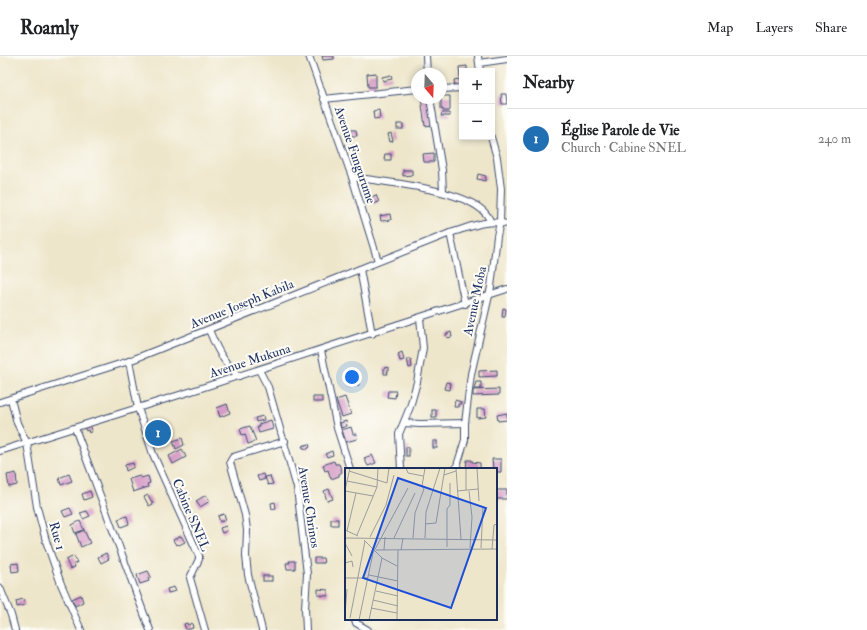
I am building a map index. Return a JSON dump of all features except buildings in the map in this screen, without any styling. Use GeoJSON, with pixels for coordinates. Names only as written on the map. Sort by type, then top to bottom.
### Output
{"type":"FeatureCollection","features":[{"type":"Feature","properties":{"kind":"street","name":"Avenue Fungurume"},"geometry":{"type":"LineString","coordinates":[[309,56],[352,177],[378,262]]}},
{"type":"Feature","properties":{"kind":"street"},"geometry":{"type":"LineString","coordinates":[[426,56],[427,68]]}},
{"type":"Feature","properties":{"kind":"street"},"geometry":{"type":"LineString","coordinates":[[478,59],[507,59]]}},
{"type":"Feature","properties":{"kind":"street"},"geometry":{"type":"LineString","coordinates":[[447,88],[459,88]]}},
{"type":"Feature","properties":{"kind":"street"},"geometry":{"type":"LineString","coordinates":[[324,99],[411,90]]}},
{"type":"Feature","properties":{"kind":"street"},"geometry":{"type":"LineString","coordinates":[[431,104],[442,170],[443,192]]}},
{"type":"Feature","properties":{"kind":"street","name":"Avenue Moba"},"geometry":{"type":"LineString","coordinates":[[456,468],[466,440],[465,423],[474,358],[504,223],[497,158],[492,140]]}},
{"type":"Feature","properties":{"kind":"street"},"geometry":{"type":"LineString","coordinates":[[352,177],[443,192],[481,209],[487,214],[491,222]]}},
{"type":"Feature","properties":{"kind":"street","name":"Avenue Joseph Kabila"},"geometry":{"type":"LineString","coordinates":[[0,402],[129,361],[450,233],[491,222],[504,223]]}},
{"type":"Feature","properties":{"kind":"street"},"geometry":{"type":"LineString","coordinates":[[450,233],[465,304]]}},
{"type":"Feature","properties":{"kind":"street"},"geometry":{"type":"LineString","coordinates":[[360,269],[372,334]]}},
{"type":"Feature","properties":{"kind":"street","name":"Avenue Mukuna"},"geometry":{"type":"LineString","coordinates":[[0,452],[372,334],[507,289]]}},
{"type":"Feature","properties":{"kind":"street"},"geometry":{"type":"LineString","coordinates":[[400,468],[400,434],[417,382],[423,348],[420,318]]}},
{"type":"Feature","properties":{"kind":"street"},"geometry":{"type":"LineString","coordinates":[[209,330],[217,349],[232,371],[239,376]]}},
{"type":"Feature","properties":{"kind":"street"},"geometry":{"type":"LineString","coordinates":[[322,350],[337,428],[350,468]]}},
{"type":"Feature","properties":{"kind":"street","name":"Cabine SNEL"},"geometry":{"type":"LineString","coordinates":[[129,361],[138,408],[154,454],[199,556],[190,578],[205,630]]}},
{"type":"Feature","properties":{"kind":"street","name":"Avenue Chrinos"},"geometry":{"type":"LineString","coordinates":[[259,370],[268,387],[285,441],[300,504],[307,574],[306,630]]}},
{"type":"Feature","properties":{"kind":"street","name":"Rue 1"},"geometry":{"type":"LineString","coordinates":[[11,399],[17,423],[27,443],[37,507],[46,540],[61,584],[81,630]]}},
{"type":"Feature","properties":{"kind":"street"},"geometry":{"type":"LineString","coordinates":[[404,423],[465,423]]}},
{"type":"Feature","properties":{"kind":"street"},"geometry":{"type":"LineString","coordinates":[[75,428],[150,630]]}},
{"type":"Feature","properties":{"kind":"street"},"geometry":{"type":"LineString","coordinates":[[262,630],[248,575],[246,556],[246,515],[230,462],[233,457],[285,441]]}},
{"type":"Feature","properties":{"kind":"street"},"geometry":{"type":"LineString","coordinates":[[0,588],[11,614],[15,630]]}},
{"type":"Feature","properties":{"kind":"street"},"geometry":{"type":"LineString","coordinates":[[354,620],[356,623],[368,630]]}},
{"type":"Feature","properties":{"kind":"place","name":"Église Parole de Vie"},"geometry":{"type":"Point","coordinates":[158,433]}}]}
